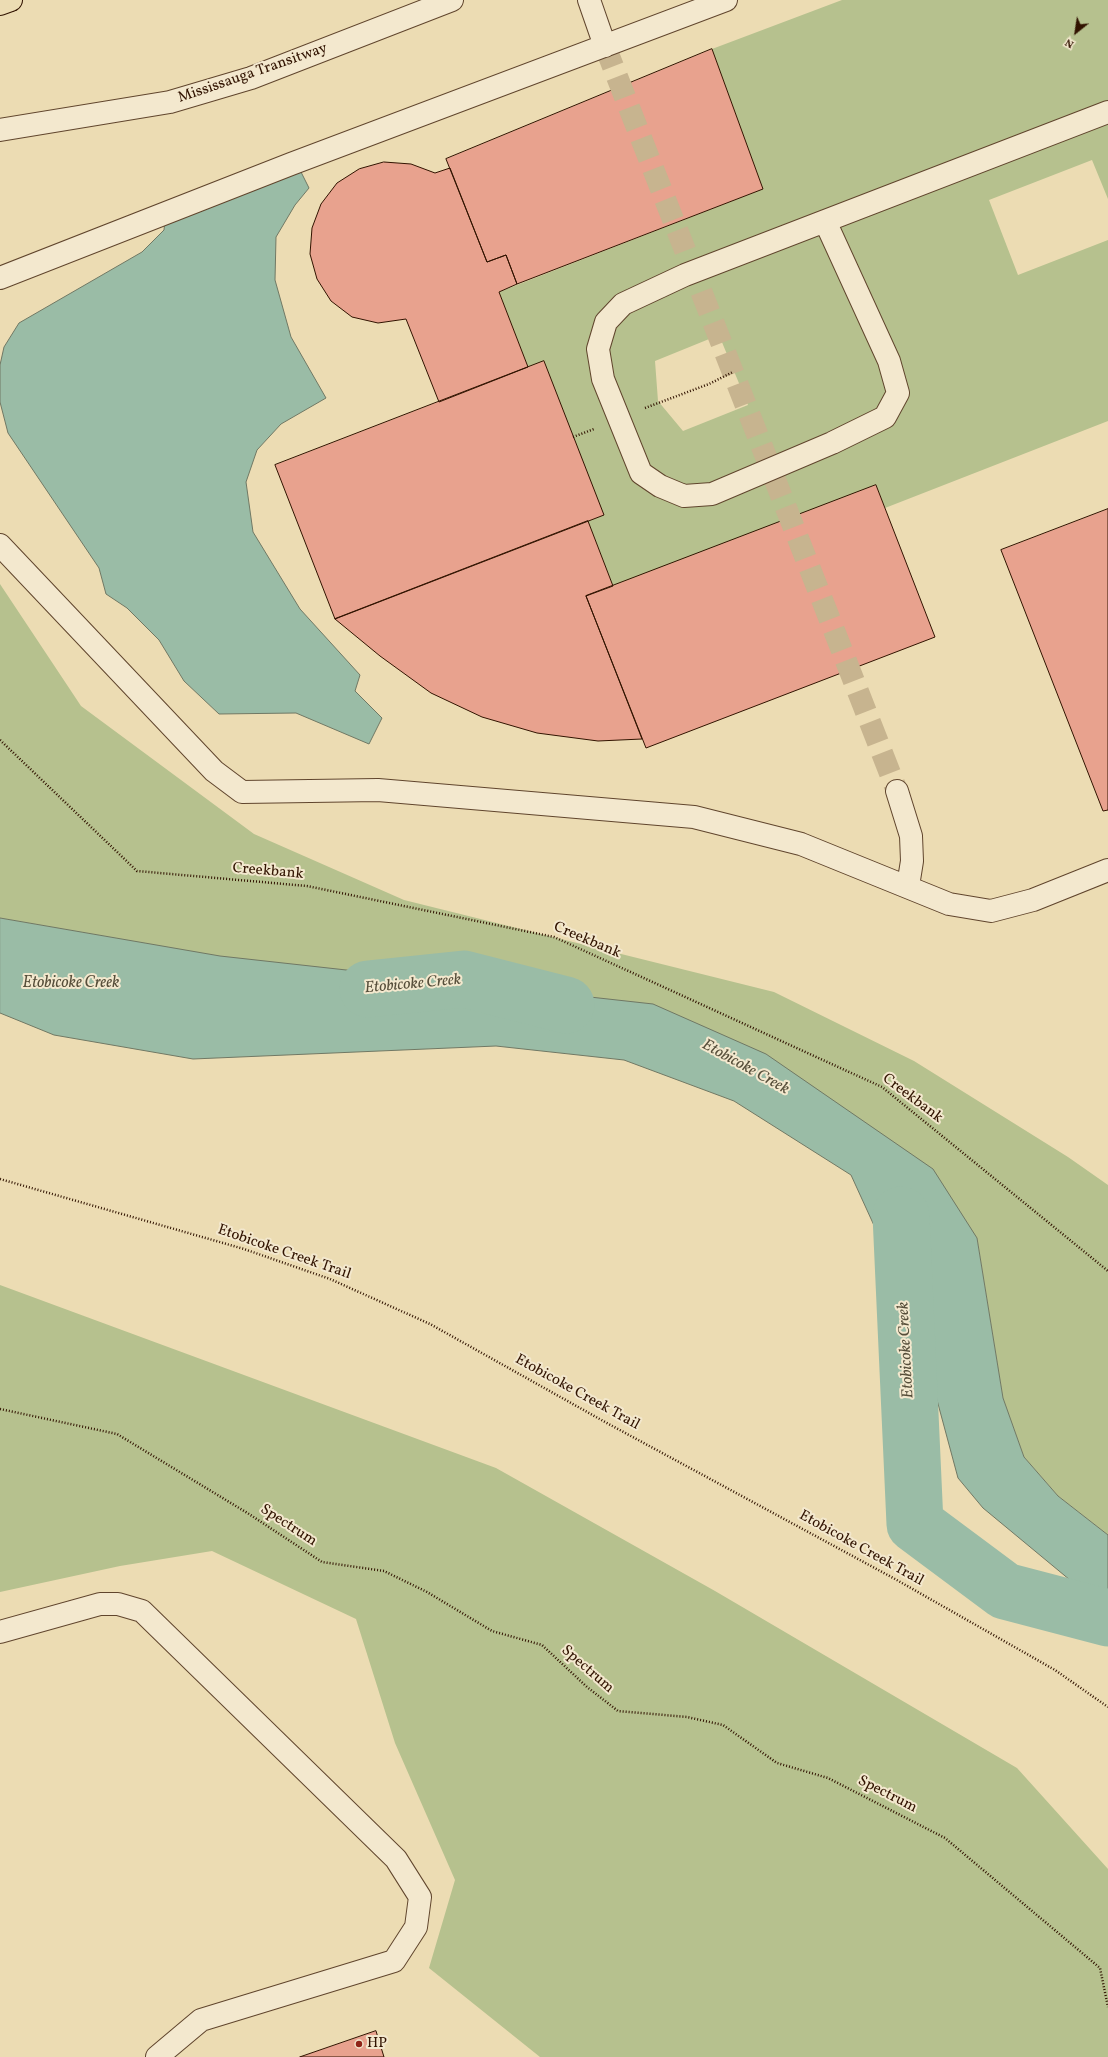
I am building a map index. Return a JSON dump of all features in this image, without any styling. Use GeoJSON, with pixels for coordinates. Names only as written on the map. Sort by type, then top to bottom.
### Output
{"type":"FeatureCollection","features":[{"type":"Feature","properties":{"kind":"main road"},"geometry":{"type":"LineString","coordinates":[[0,4],[11,0]]}},
{"type":"Feature","properties":{"kind":"lane","name":"Mississauga Transitway"},"geometry":{"type":"LineString","coordinates":[[0,130],[170,102],[251,78],[452,0]]}},
{"type":"Feature","properties":{"kind":"lane"},"geometry":{"type":"LineString","coordinates":[[589,0],[606,46]]}},
{"type":"Feature","properties":{"kind":"lane"},"geometry":{"type":"LineString","coordinates":[[0,278],[291,164],[726,0]]}},
{"type":"Feature","properties":{"kind":"lane"},"geometry":{"type":"LineString","coordinates":[[825,221],[889,362],[898,393],[885,417],[832,443],[712,494],[684,496],[660,486],[641,473],[602,379],[598,349],[606,322],[624,304],[685,276],[825,221],[1108,112]]}},
{"type":"Feature","properties":{"kind":"lane"},"geometry":{"type":"LineString","coordinates":[[0,545],[214,771],[242,792],[378,790],[694,817],[801,844],[908,886],[949,904],[991,911],[1033,900],[1108,870]]}},
{"type":"Feature","properties":{"kind":"lane"},"geometry":{"type":"LineString","coordinates":[[897,791],[911,836],[912,861],[908,886]]}},
{"type":"Feature","properties":{"kind":"lane"},"geometry":{"type":"LineString","coordinates":[[0,1632],[100,1604],[118,1604],[142,1611],[396,1859],[420,1897],[416,1927],[394,1961],[201,2020],[157,2057]]}},
{"type":"Feature","properties":{"kind":"path"},"geometry":{"type":"LineString","coordinates":[[668,399],[709,384],[733,372]]}},
{"type":"Feature","properties":{"kind":"path","name":"Creekbank"},"geometry":{"type":"LineString","coordinates":[[0,740],[137,872],[307,886],[554,937],[882,1087],[1108,1271]]}},
{"type":"Feature","properties":{"kind":"path","name":"Etobicoke Creek Trail"},"geometry":{"type":"LineString","coordinates":[[0,1179],[244,1249],[330,1279],[430,1324],[611,1426],[895,1579],[1055,1670],[1108,1707]]}},
{"type":"Feature","properties":{"kind":"path","name":"Spectrum"},"geometry":{"type":"LineString","coordinates":[[0,1409],[117,1434],[249,1514],[322,1562],[384,1571],[427,1592],[492,1631],[542,1645],[587,1687],[618,1712],[687,1717],[723,1725],[777,1763],[828,1778],[946,1838],[1100,1968],[1108,2007]]}},
{"type":"Feature","properties":{"kind":"shaded area"},"geometry":{"type":"Polygon","coordinates":[[[842,0],[1108,0],[1108,199],[1092,160],[989,200],[1018,275],[1108,240],[1108,421],[885,508],[876,485],[613,586],[588,521],[603,515],[544,361],[528,367],[499,292],[763,189],[712,49],[842,0]],[[719,335],[655,361],[658,401],[683,431],[748,405],[719,335]]]}},
{"type":"Feature","properties":{"kind":"shaded area"},"geometry":{"type":"Polygon","coordinates":[[[0,584],[81,706],[254,834],[404,900],[774,992],[914,1061],[1068,1157],[1108,1185],[1108,1535],[1058,1496],[1024,1457],[1003,1399],[977,1238],[766,1054],[0,918],[0,584]]]}},
{"type":"Feature","properties":{"kind":"shaded area"},"geometry":{"type":"Polygon","coordinates":[[[0,1285],[496,1468],[715,1591],[1017,1768],[1108,1869],[1108,2057],[540,2057],[429,1968],[455,1880],[395,1743],[356,1619],[212,1551],[120,1566],[0,1592],[0,1285]]]}},
{"type":"Feature","properties":{"kind":"water"},"geometry":{"type":"Polygon","coordinates":[[[292,154],[309,188],[295,205],[276,237],[275,280],[291,337],[326,398],[281,424],[257,450],[246,482],[253,532],[300,609],[360,675],[355,691],[382,718],[369,744],[296,713],[219,714],[184,681],[159,640],[127,608],[106,594],[99,568],[8,433],[0,402],[0,365],[4,347],[19,323],[142,252],[164,230],[166,208],[292,154]]]}},
{"type":"Feature","properties":{"kind":"water","name":"Etobicoke Creek"},"geometry":{"type":"Polygon","coordinates":[[[0,918],[220,956],[653,1004],[766,1054],[933,1169],[977,1238],[1003,1398],[1024,1457],[1058,1496],[1108,1535],[1108,1601],[1076,1585],[983,1508],[958,1478],[913,1311],[851,1175],[734,1101],[624,1060],[496,1046],[193,1059],[54,1035],[0,1013],[0,918]]]}},
{"type":"Feature","properties":{"kind":"building"},"geometry":{"type":"Polygon","coordinates":[[[712,49],[763,189],[517,284],[506,255],[487,262],[446,159],[712,49]]]}},
{"type":"Feature","properties":{"kind":"building"},"geometry":{"type":"Polygon","coordinates":[[[384,162],[411,164],[435,173],[450,168],[487,262],[506,255],[517,284],[499,292],[528,367],[439,402],[406,319],[378,323],[352,317],[331,301],[317,279],[310,254],[312,228],[321,204],[337,183],[359,169],[384,162]]]}},
{"type":"Feature","properties":{"kind":"building"},"geometry":{"type":"Polygon","coordinates":[[[544,361],[604,515],[335,619],[275,465],[544,361]]]}},
{"type":"Feature","properties":{"kind":"building"},"geometry":{"type":"Polygon","coordinates":[[[876,485],[935,637],[646,748],[586,596],[876,485]]]}},
{"type":"Feature","properties":{"kind":"building"},"geometry":{"type":"Polygon","coordinates":[[[1108,509],[1108,810],[1103,811],[1001,550],[1108,509]]]}},
{"type":"Feature","properties":{"kind":"building"},"geometry":{"type":"Polygon","coordinates":[[[588,521],[613,586],[586,596],[642,739],[598,741],[537,733],[482,717],[431,693],[380,656],[335,619],[588,521]]]}},
{"type":"Feature","properties":{"kind":"building","name":"HP"},"geometry":{"type":"Polygon","coordinates":[[[376,2031],[384,2057],[300,2057],[376,2031]]]}},
{"type":"Feature","properties":{"kind":"waterway","name":"Etobicoke Creek"},"geometry":{"type":"LineString","coordinates":[[368,989],[464,979],[566,1005]]}},
{"type":"Feature","properties":{"kind":"waterway","name":"Etobicoke Creek"},"geometry":{"type":"LineString","coordinates":[[901,1215],[915,1524],[1005,1591],[1108,1618]]}},
{"type":"Feature","properties":{"kind":"tunnel"},"geometry":{"type":"LineString","coordinates":[[605,46],[897,791]]}},
{"type":"Feature","properties":{"kind":"place","name":"HP"},"geometry":{"type":"Point","coordinates":[359,2044]}}]}
